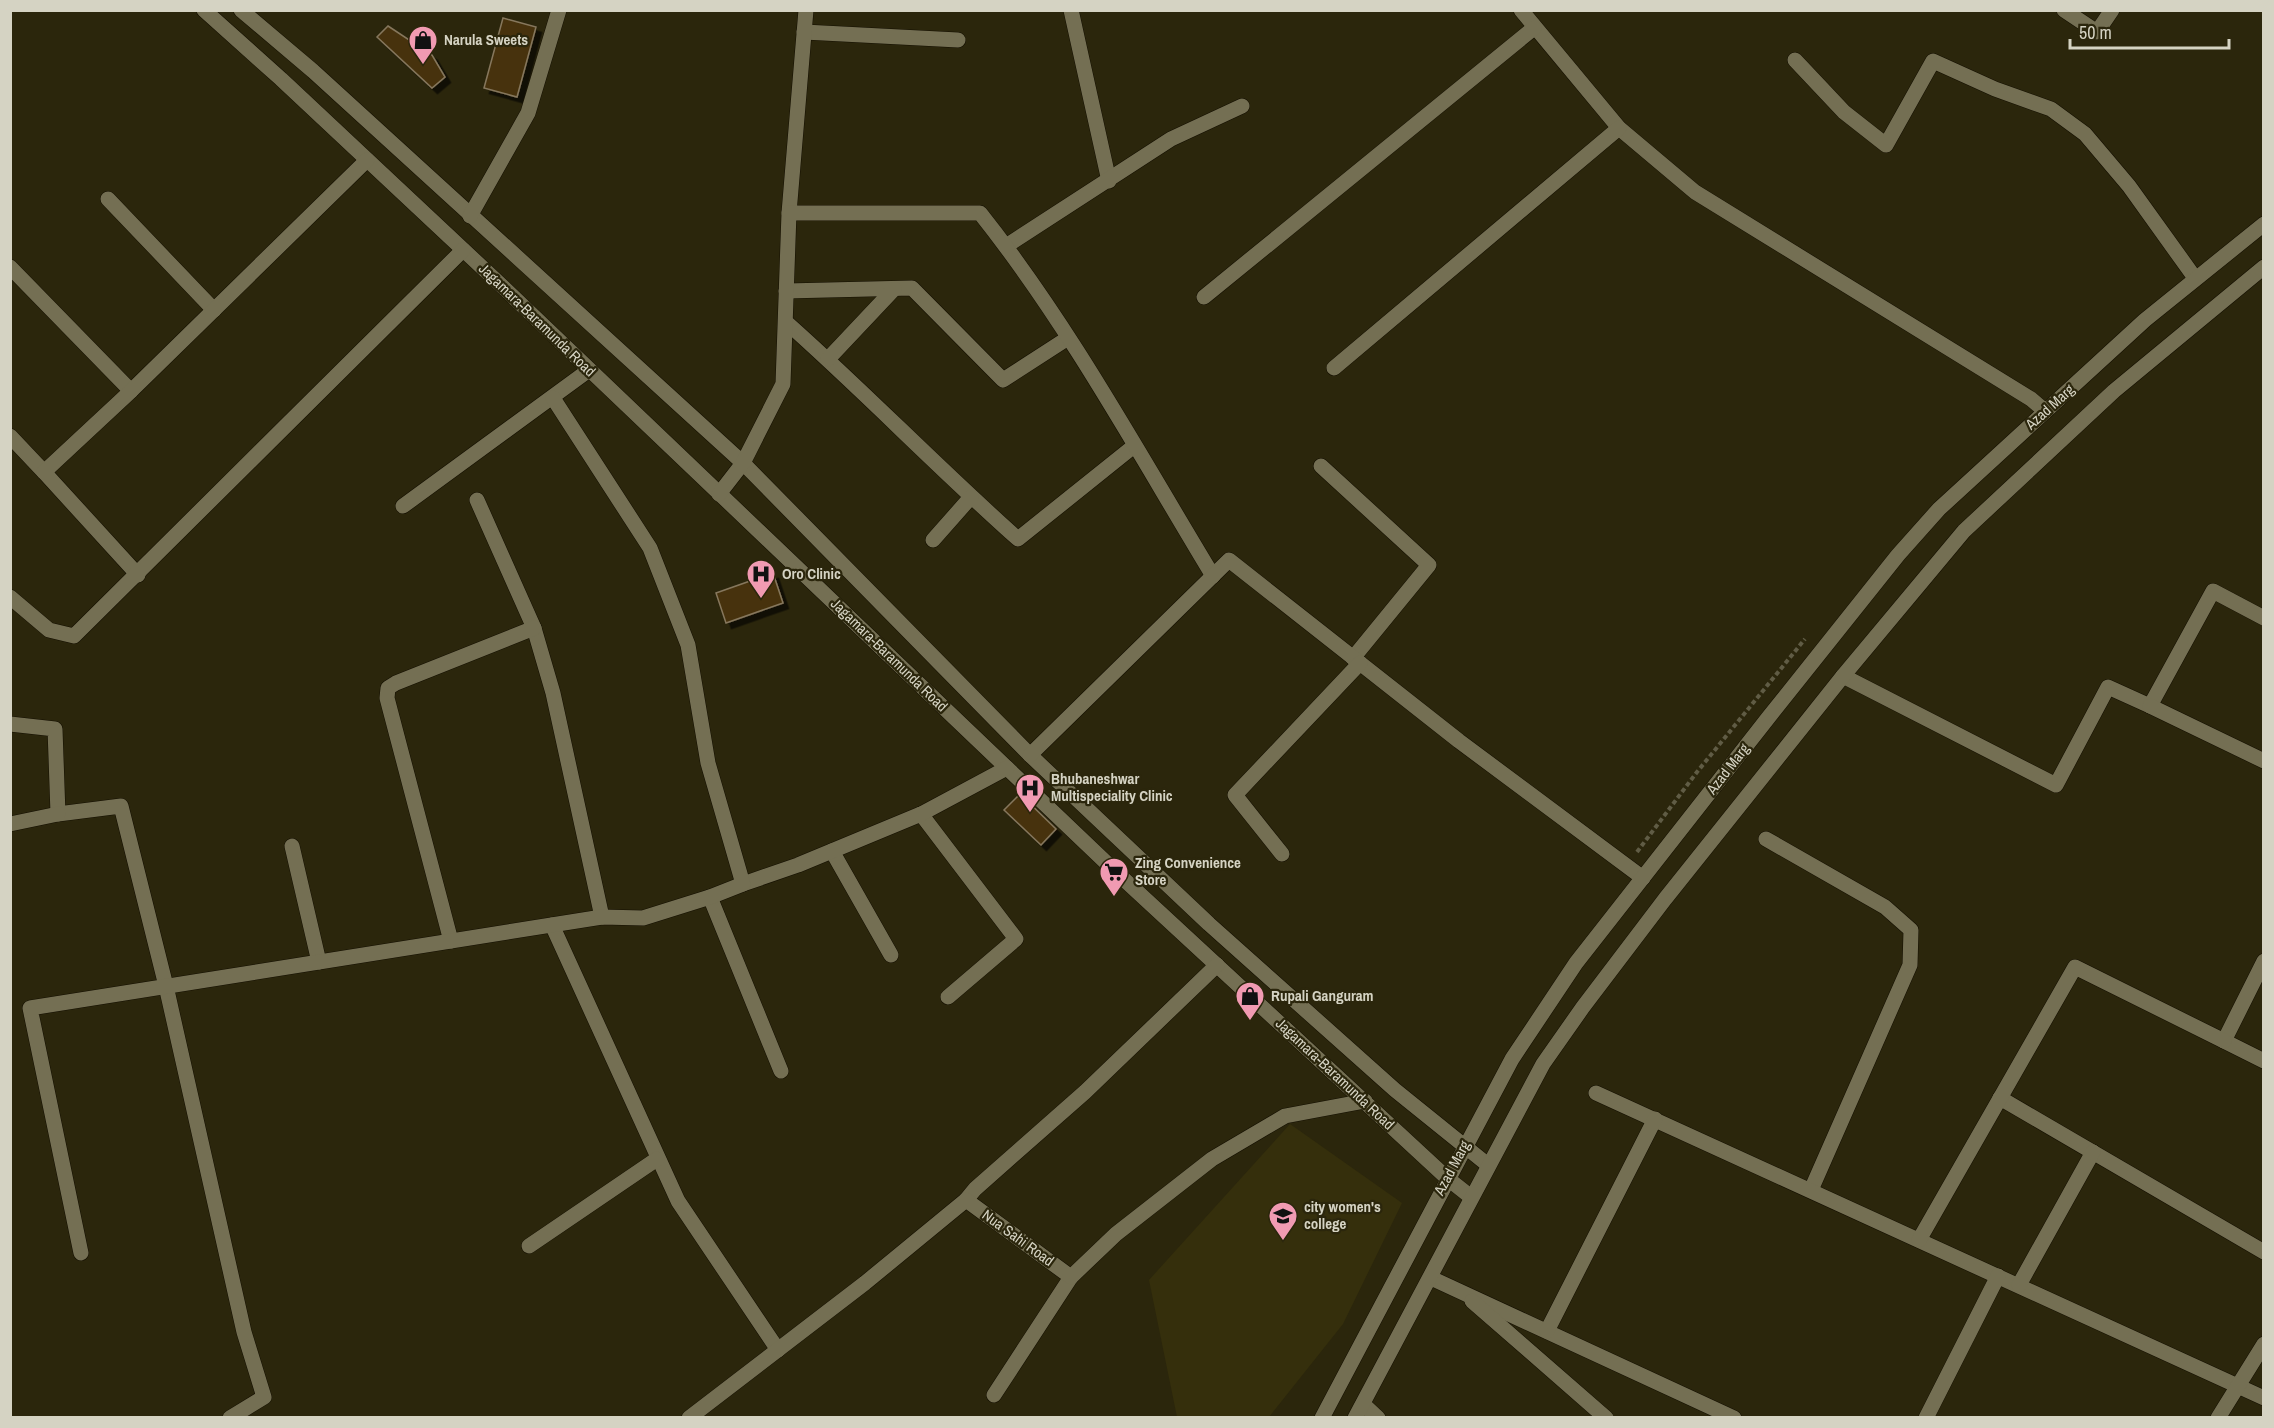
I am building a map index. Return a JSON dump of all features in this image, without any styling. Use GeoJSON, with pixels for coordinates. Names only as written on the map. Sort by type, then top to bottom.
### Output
{"type":"FeatureCollection","features":[{"type":"Feature","properties":{"kind":"street","name":"Jagamara-Baramunda Road"},"geometry":{"type":"LineString","coordinates":[[204,10],[463,250],[1116,872],[1447,1178],[1471,1197]]}},
{"type":"Feature","properties":{"kind":"street","name":"Jagamara-Baramunda Road"},"geometry":{"type":"LineString","coordinates":[[242,10],[313,71],[743,464],[1030,755],[1209,924],[1395,1090],[1488,1165]]}},
{"type":"Feature","properties":{"kind":"street"},"geometry":{"type":"LineString","coordinates":[[470,216],[528,113],[559,10]]}},
{"type":"Feature","properties":{"kind":"street"},"geometry":{"type":"LineString","coordinates":[[719,494],[743,464],[783,384],[789,213],[806,10]]}},
{"type":"Feature","properties":{"kind":"street"},"geometry":{"type":"LineString","coordinates":[[1071,10],[1109,181]]}},
{"type":"Feature","properties":{"kind":"street"},"geometry":{"type":"LineString","coordinates":[[1521,10],[1619,128],[1695,192],[2031,399],[2044,411]]}},
{"type":"Feature","properties":{"kind":"street"},"geometry":{"type":"LineString","coordinates":[[2064,10],[2097,32],[2112,10]]}},
{"type":"Feature","properties":{"kind":"street"},"geometry":{"type":"LineString","coordinates":[[1204,297],[1534,28]]}},
{"type":"Feature","properties":{"kind":"street"},"geometry":{"type":"LineString","coordinates":[[804,33],[958,40]]}},
{"type":"Feature","properties":{"kind":"street"},"geometry":{"type":"LineString","coordinates":[[1794,60],[1844,112],[1886,145],[1933,61],[1995,89],[2051,109],[2085,134],[2093,143],[2129,186],[2195,278]]}},
{"type":"Feature","properties":{"kind":"street"},"geometry":{"type":"LineString","coordinates":[[1006,246],[1171,139],[1242,106]]}},
{"type":"Feature","properties":{"kind":"street"},"geometry":{"type":"LineString","coordinates":[[1334,368],[1619,128]]}},
{"type":"Feature","properties":{"kind":"street"},"geometry":{"type":"LineString","coordinates":[[44,472],[131,391],[367,160]]}},
{"type":"Feature","properties":{"kind":"street"},"geometry":{"type":"LineString","coordinates":[[108,199],[214,310]]}},
{"type":"Feature","properties":{"kind":"street"},"geometry":{"type":"LineString","coordinates":[[789,213],[980,213],[1006,246],[1068,338],[1213,576]]}},
{"type":"Feature","properties":{"kind":"street","name":"Azad Marg"},"geometry":{"type":"LineString","coordinates":[[1322,1418],[1512,1059],[1569,973],[1643,878],[1898,555],[1939,509],[2145,320],[2264,224]]}},
{"type":"Feature","properties":{"kind":"street"},"geometry":{"type":"LineString","coordinates":[[10,597],[49,630],[74,636],[463,250]]}},
{"type":"Feature","properties":{"kind":"street"},"geometry":{"type":"LineString","coordinates":[[10,267],[131,391]]}},
{"type":"Feature","properties":{"kind":"street","name":"Azad Marg"},"geometry":{"type":"LineString","coordinates":[[1359,1411],[1543,1064],[1665,899],[1843,676],[1964,531],[2114,391],[2262,270]]}},
{"type":"Feature","properties":{"kind":"street"},"geometry":{"type":"LineString","coordinates":[[786,291],[912,288],[1003,380],[1068,338]]}},
{"type":"Feature","properties":{"kind":"street"},"geometry":{"type":"LineString","coordinates":[[828,359],[894,289]]}},
{"type":"Feature","properties":{"kind":"street"},"geometry":{"type":"LineString","coordinates":[[786,322],[1018,539],[1134,446]]}},
{"type":"Feature","properties":{"kind":"street"},"geometry":{"type":"LineString","coordinates":[[403,506],[589,370]]}},
{"type":"Feature","properties":{"kind":"street"},"geometry":{"type":"LineString","coordinates":[[553,398],[650,548],[688,645],[708,763],[743,884]]}},
{"type":"Feature","properties":{"kind":"street"},"geometry":{"type":"LineString","coordinates":[[10,436],[138,575]]}},
{"type":"Feature","properties":{"kind":"street"},"geometry":{"type":"LineString","coordinates":[[1282,854],[1235,795],[1356,660],[1429,566],[1322,466]]}},
{"type":"Feature","properties":{"kind":"street"},"geometry":{"type":"LineString","coordinates":[[933,540],[971,497]]}},
{"type":"Feature","properties":{"kind":"street"},"geometry":{"type":"LineString","coordinates":[[477,500],[534,628],[553,693],[602,917]]}},
{"type":"Feature","properties":{"kind":"street"},"geometry":{"type":"LineString","coordinates":[[1030,755],[1229,560],[1459,741],[1643,878]]}},
{"type":"Feature","properties":{"kind":"street"},"geometry":{"type":"LineString","coordinates":[[2150,706],[2213,591],[2264,618]]}},
{"type":"Feature","properties":{"kind":"street"},"geometry":{"type":"LineString","coordinates":[[451,941],[387,698],[388,688],[534,628]]}},
{"type":"Feature","properties":{"kind":"street"},"geometry":{"type":"LineString","coordinates":[[1843,676],[2056,785],[2108,687],[2264,761]]}},
{"type":"Feature","properties":{"kind":"street"},"geometry":{"type":"LineString","coordinates":[[10,724],[55,729],[58,814]]}},
{"type":"Feature","properties":{"kind":"street"},"geometry":{"type":"LineString","coordinates":[[81,1253],[30,1008],[602,917],[643,918],[710,897],[832,851],[921,814],[1007,768]]}},
{"type":"Feature","properties":{"kind":"street"},"geometry":{"type":"LineString","coordinates":[[10,824],[58,814],[121,806],[166,986],[244,1332],[264,1397],[230,1418]]}},
{"type":"Feature","properties":{"kind":"street"},"geometry":{"type":"LineString","coordinates":[[921,814],[1016,939],[948,997]]}},
{"type":"Feature","properties":{"kind":"street"},"geometry":{"type":"LineString","coordinates":[[1766,839],[1886,907],[1911,930],[1910,965],[1811,1190]]}},
{"type":"Feature","properties":{"kind":"street"},"geometry":{"type":"LineString","coordinates":[[292,846],[319,962]]}},
{"type":"Feature","properties":{"kind":"street"},"geometry":{"type":"LineString","coordinates":[[832,851],[891,955]]}},
{"type":"Feature","properties":{"kind":"street"},"geometry":{"type":"LineString","coordinates":[[710,897],[781,1071]]}},
{"type":"Feature","properties":{"kind":"street"},"geometry":{"type":"LineString","coordinates":[[552,925],[678,1201],[778,1350]]}},
{"type":"Feature","properties":{"kind":"street"},"geometry":{"type":"LineString","coordinates":[[2224,1041],[2264,961]]}},
{"type":"Feature","properties":{"kind":"street"},"geometry":{"type":"LineString","coordinates":[[966,1200],[1085,1092],[1217,965]]}},
{"type":"Feature","properties":{"kind":"street"},"geometry":{"type":"LineString","coordinates":[[1919,1240],[2075,967],[2264,1061]]}},
{"type":"Feature","properties":{"kind":"street"},"geometry":{"type":"LineString","coordinates":[[1596,1093],[2264,1398]]}},
{"type":"Feature","properties":{"kind":"street"},"geometry":{"type":"LineString","coordinates":[[2000,1098],[2264,1252]]}},
{"type":"Feature","properties":{"kind":"street"},"geometry":{"type":"LineString","coordinates":[[994,1395],[1071,1277],[1116,1234],[1212,1159],[1285,1116],[1365,1101]]}},
{"type":"Feature","properties":{"kind":"street"},"geometry":{"type":"LineString","coordinates":[[1547,1331],[1655,1119]]}},
{"type":"Feature","properties":{"kind":"street"},"geometry":{"type":"LineString","coordinates":[[2019,1285],[2093,1152]]}},
{"type":"Feature","properties":{"kind":"street"},"geometry":{"type":"LineString","coordinates":[[529,1246],[657,1159]]}},
{"type":"Feature","properties":{"kind":"street","name":"Nua Sahi Road"},"geometry":{"type":"LineString","coordinates":[[689,1418],[866,1283],[966,1200],[1071,1277]]}},
{"type":"Feature","properties":{"kind":"street"},"geometry":{"type":"LineString","coordinates":[[1926,1418],[1998,1276]]}},
{"type":"Feature","properties":{"kind":"street"},"geometry":{"type":"LineString","coordinates":[[1431,1278],[1734,1418]]}},
{"type":"Feature","properties":{"kind":"street"},"geometry":{"type":"LineString","coordinates":[[1459,1290],[1606,1418]]}},
{"type":"Feature","properties":{"kind":"street"},"geometry":{"type":"LineString","coordinates":[[2218,1418],[2264,1344]]}},
{"type":"Feature","properties":{"kind":"street"},"geometry":{"type":"LineString","coordinates":[[1359,1411],[1378,1418]]}},
{"type":"Feature","properties":{"kind":"shaded area","name":"city women's college"},"geometry":{"type":"Polygon","coordinates":[[[1290,1124],[1402,1203],[1343,1324],[1269,1417],[1177,1417],[1149,1280],[1290,1124]]]}},
{"type":"Feature","properties":{"kind":"building"},"geometry":{"type":"Polygon","coordinates":[[[503,18],[536,27],[517,97],[484,88],[503,18]]]}},
{"type":"Feature","properties":{"kind":"building","name":"Narula Sweets"},"geometry":{"type":"Polygon","coordinates":[[[388,26],[432,55],[445,77],[432,88],[377,37],[388,26]]]}},
{"type":"Feature","properties":{"kind":"building"},"geometry":{"type":"Polygon","coordinates":[[[773,573],[783,603],[726,623],[716,593],[773,573]]]}},
{"type":"Feature","properties":{"kind":"building"},"geometry":{"type":"Polygon","coordinates":[[[1020,794],[1056,829],[1041,845],[1004,810],[1020,794]]]}},
{"type":"Feature","properties":{"kind":"place","name":"Narula Sweets"},"geometry":{"type":"Point","coordinates":[423,66]}},
{"type":"Feature","properties":{"kind":"place","name":"Oro Clinic"},"geometry":{"type":"Point","coordinates":[761,600]}},
{"type":"Feature","properties":{"kind":"place","name":"Bhubaneshwar Multispeciality Clinic"},"geometry":{"type":"Point","coordinates":[1030,814]}},
{"type":"Feature","properties":{"kind":"place","name":"Zing Convenience Store"},"geometry":{"type":"Point","coordinates":[1114,898]}},
{"type":"Feature","properties":{"kind":"place","name":"Rupali Ganguram"},"geometry":{"type":"Point","coordinates":[1250,1022]}},
{"type":"Feature","properties":{"kind":"place","name":"city women's college"},"geometry":{"type":"Point","coordinates":[1283,1242]}}]}
